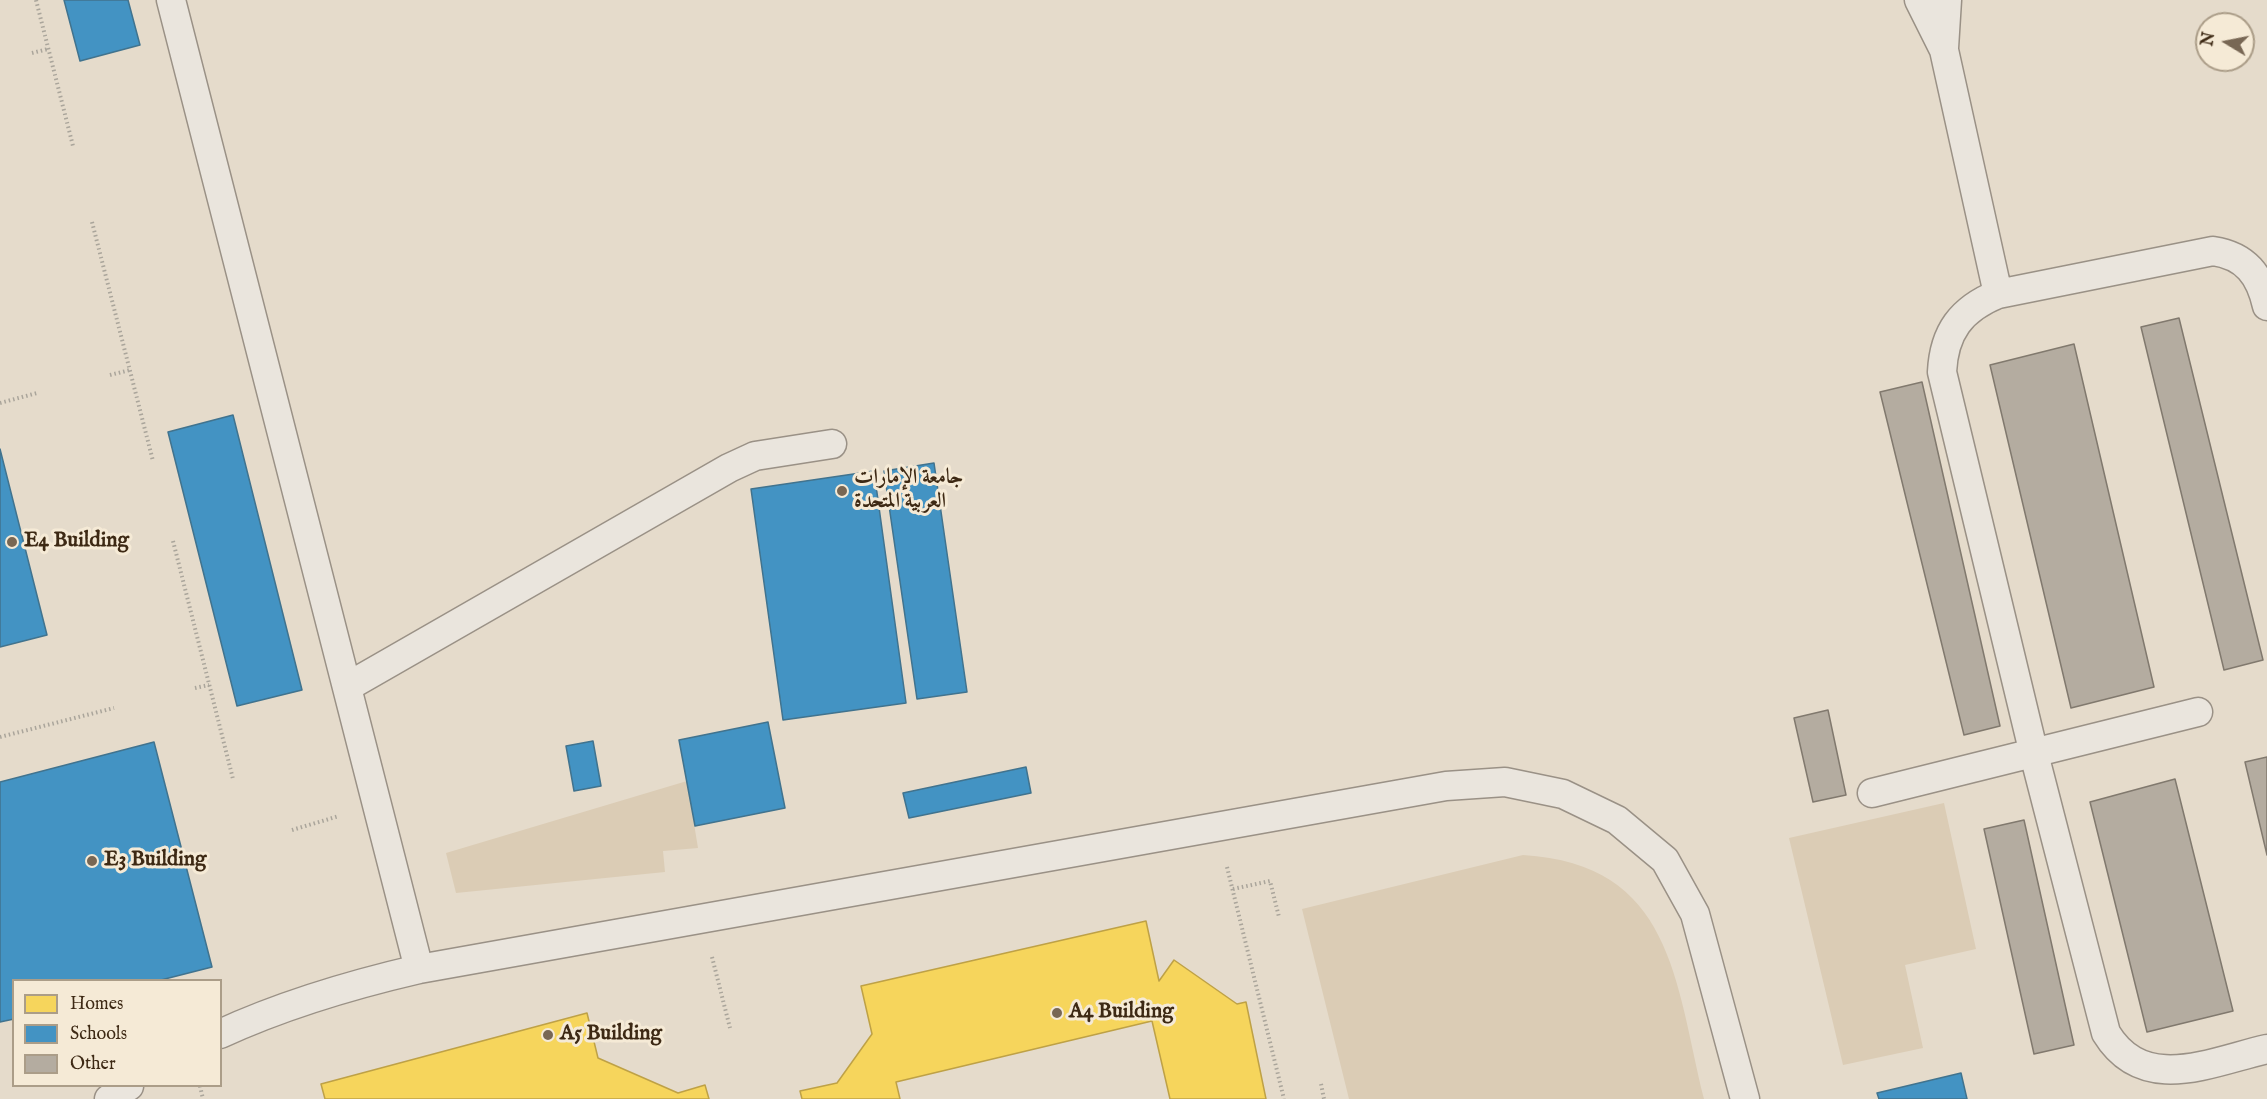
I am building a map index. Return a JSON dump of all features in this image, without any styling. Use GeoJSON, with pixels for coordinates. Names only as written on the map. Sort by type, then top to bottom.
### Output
{"type":"FeatureCollection","features":[{"type":"Feature","properties":{"kind":"lane"},"geometry":{"type":"LineString","coordinates":[[171,0],[419,969]]}},
{"type":"Feature","properties":{"kind":"lane"},"geometry":{"type":"LineString","coordinates":[[1919,0],[1944,50],[1998,294]]}},
{"type":"Feature","properties":{"kind":"lane"},"geometry":{"type":"LineString","coordinates":[[1944,50],[1947,0]]}},
{"type":"Feature","properties":{"kind":"lane"},"geometry":{"type":"LineString","coordinates":[[2267,306],[2261,282],[2253,270],[2228,253],[2213,252],[1998,294],[1979,302],[1962,314],[1950,331],[1943,351],[1942,372],[2034,754],[2101,1017],[2114,1047],[2139,1066],[2171,1070],[2267,1048]]}},
{"type":"Feature","properties":{"kind":"lane"},"geometry":{"type":"LineString","coordinates":[[347,687],[719,473],[755,456],[832,444]]}},
{"type":"Feature","properties":{"kind":"lane"},"geometry":{"type":"LineString","coordinates":[[1872,793],[2198,712]]}},
{"type":"Feature","properties":{"kind":"lane"},"geometry":{"type":"LineString","coordinates":[[222,1033],[263,1014],[340,987],[419,969],[1446,786],[1505,782],[1563,794],[1617,820],[1665,860],[1695,914],[1745,1099]]}},
{"type":"Feature","properties":{"kind":"lane"},"geometry":{"type":"LineString","coordinates":[[110,1099],[128,1087]]}},
{"type":"Feature","properties":{"kind":"path"},"geometry":{"type":"LineString","coordinates":[[36,0],[73,147]]}},
{"type":"Feature","properties":{"kind":"path"},"geometry":{"type":"LineString","coordinates":[[32,53],[48,49]]}},
{"type":"Feature","properties":{"kind":"path"},"geometry":{"type":"LineString","coordinates":[[92,222],[153,461]]}},
{"type":"Feature","properties":{"kind":"path"},"geometry":{"type":"LineString","coordinates":[[110,375],[130,370]]}},
{"type":"Feature","properties":{"kind":"path"},"geometry":{"type":"LineString","coordinates":[[0,403],[37,393]]}},
{"type":"Feature","properties":{"kind":"path"},"geometry":{"type":"LineString","coordinates":[[173,541],[233,779]]}},
{"type":"Feature","properties":{"kind":"path"},"geometry":{"type":"LineString","coordinates":[[195,688],[209,685]]}},
{"type":"Feature","properties":{"kind":"path"},"geometry":{"type":"LineString","coordinates":[[0,737],[114,708]]}},
{"type":"Feature","properties":{"kind":"path"},"geometry":{"type":"LineString","coordinates":[[292,830],[377,804]]}},
{"type":"Feature","properties":{"kind":"path"},"geometry":{"type":"LineString","coordinates":[[1217,828],[1284,1099]]}},
{"type":"Feature","properties":{"kind":"path"},"geometry":{"type":"LineString","coordinates":[[1233,890],[1270,880],[1279,917]]}},
{"type":"Feature","properties":{"kind":"path"},"geometry":{"type":"LineString","coordinates":[[702,919],[730,1028]]}},
{"type":"Feature","properties":{"kind":"path"},"geometry":{"type":"LineString","coordinates":[[1321,1084],[1324,1099]]}},
{"type":"Feature","properties":{"kind":"shaded area"},"geometry":{"type":"Polygon","coordinates":[[[687,781],[698,848],[663,851],[665,872],[456,893],[446,853],[687,781]]]}},
{"type":"Feature","properties":{"kind":"shaded area"},"geometry":{"type":"Polygon","coordinates":[[[1944,803],[1976,949],[1905,965],[1923,1048],[1843,1065],[1789,838],[1944,803]]]}},
{"type":"Feature","properties":{"kind":"shaded area"},"geometry":{"type":"Polygon","coordinates":[[[1523,855],[1573,863],[1610,880],[1639,905],[1659,936],[1674,972],[1704,1099],[1349,1099],[1302,909],[1523,855]]]}},
{"type":"Feature","properties":{"kind":"building: Homes","name":"A4 Building"},"geometry":{"type":"Polygon","coordinates":[[[1146,921],[1159,981],[1174,960],[1237,1004],[1246,1002],[1266,1099],[1170,1099],[1152,1021],[896,1082],[900,1099],[802,1099],[800,1091],[837,1083],[872,1034],[861,986],[1146,921]]]}},
{"type":"Feature","properties":{"kind":"building: Homes","name":"A5 Building"},"geometry":{"type":"Polygon","coordinates":[[[587,1013],[598,1058],[678,1093],[705,1085],[709,1099],[325,1099],[321,1084],[587,1013]]]}},
{"type":"Feature","properties":{"kind":"building: Schools"},"geometry":{"type":"Polygon","coordinates":[[[64,0],[128,0],[140,45],[80,61],[64,0]]]}},
{"type":"Feature","properties":{"kind":"building: Schools"},"geometry":{"type":"Polygon","coordinates":[[[233,415],[302,690],[237,706],[168,432],[233,415]]]}},
{"type":"Feature","properties":{"kind":"building: Schools","name":"E4 Building"},"geometry":{"type":"Polygon","coordinates":[[[0,449],[47,635],[0,647],[0,449]]]}},
{"type":"Feature","properties":{"kind":"building: Schools"},"geometry":{"type":"Polygon","coordinates":[[[934,463],[967,692],[917,699],[884,471],[934,463]]]}},
{"type":"Feature","properties":{"kind":"building: Schools"},"geometry":{"type":"Polygon","coordinates":[[[874,471],[906,703],[783,720],[751,489],[874,471]]]}},
{"type":"Feature","properties":{"kind":"building: Schools"},"geometry":{"type":"Polygon","coordinates":[[[768,722],[785,808],[695,826],[679,740],[768,722]]]}},
{"type":"Feature","properties":{"kind":"building: Schools"},"geometry":{"type":"Polygon","coordinates":[[[593,741],[601,786],[574,791],[566,746],[593,741]]]}},
{"type":"Feature","properties":{"kind":"building: Schools","name":"E3 Building"},"geometry":{"type":"Polygon","coordinates":[[[154,742],[212,967],[165,979],[12,979],[12,1019],[0,1022],[0,782],[154,742]]]}},
{"type":"Feature","properties":{"kind":"building: Schools"},"geometry":{"type":"Polygon","coordinates":[[[1026,767],[1031,793],[909,818],[903,793],[1026,767]]]}},
{"type":"Feature","properties":{"kind":"building: Schools"},"geometry":{"type":"Polygon","coordinates":[[[1961,1073],[1967,1099],[1879,1099],[1877,1093],[1961,1073]]]}},
{"type":"Feature","properties":{"kind":"building: Other"},"geometry":{"type":"Polygon","coordinates":[[[2179,318],[2263,660],[2224,670],[2141,327],[2179,318]]]}},
{"type":"Feature","properties":{"kind":"building: Other"},"geometry":{"type":"Polygon","coordinates":[[[2074,344],[2154,687],[2071,708],[1990,365],[2074,344]]]}},
{"type":"Feature","properties":{"kind":"building: Other"},"geometry":{"type":"Polygon","coordinates":[[[1922,382],[2000,726],[1964,735],[1880,392],[1922,382]]]}},
{"type":"Feature","properties":{"kind":"building: Other"},"geometry":{"type":"Polygon","coordinates":[[[1828,710],[1846,795],[1813,802],[1794,718],[1828,710]]]}},
{"type":"Feature","properties":{"kind":"building: Other"},"geometry":{"type":"Polygon","coordinates":[[[2267,757],[2267,855],[2245,762],[2267,757]]]}},
{"type":"Feature","properties":{"kind":"building: Other"},"geometry":{"type":"Polygon","coordinates":[[[2175,779],[2233,1011],[2147,1032],[2090,802],[2175,779]]]}},
{"type":"Feature","properties":{"kind":"building: Other"},"geometry":{"type":"Polygon","coordinates":[[[2024,820],[2074,1045],[2034,1054],[1984,829],[2024,820]]]}},
{"type":"Feature","properties":{"kind":"place","name":"جامعة الإمارات العربية المتحدة"},"geometry":{"type":"Point","coordinates":[842,491]}},
{"type":"Feature","properties":{"kind":"place","name":"E4 Building"},"geometry":{"type":"Point","coordinates":[12,542]}},
{"type":"Feature","properties":{"kind":"place","name":"E3 Building"},"geometry":{"type":"Point","coordinates":[92,861]}},
{"type":"Feature","properties":{"kind":"place","name":"A4 Building"},"geometry":{"type":"Point","coordinates":[1057,1013]}},
{"type":"Feature","properties":{"kind":"place","name":"A5 Building"},"geometry":{"type":"Point","coordinates":[548,1035]}}]}
